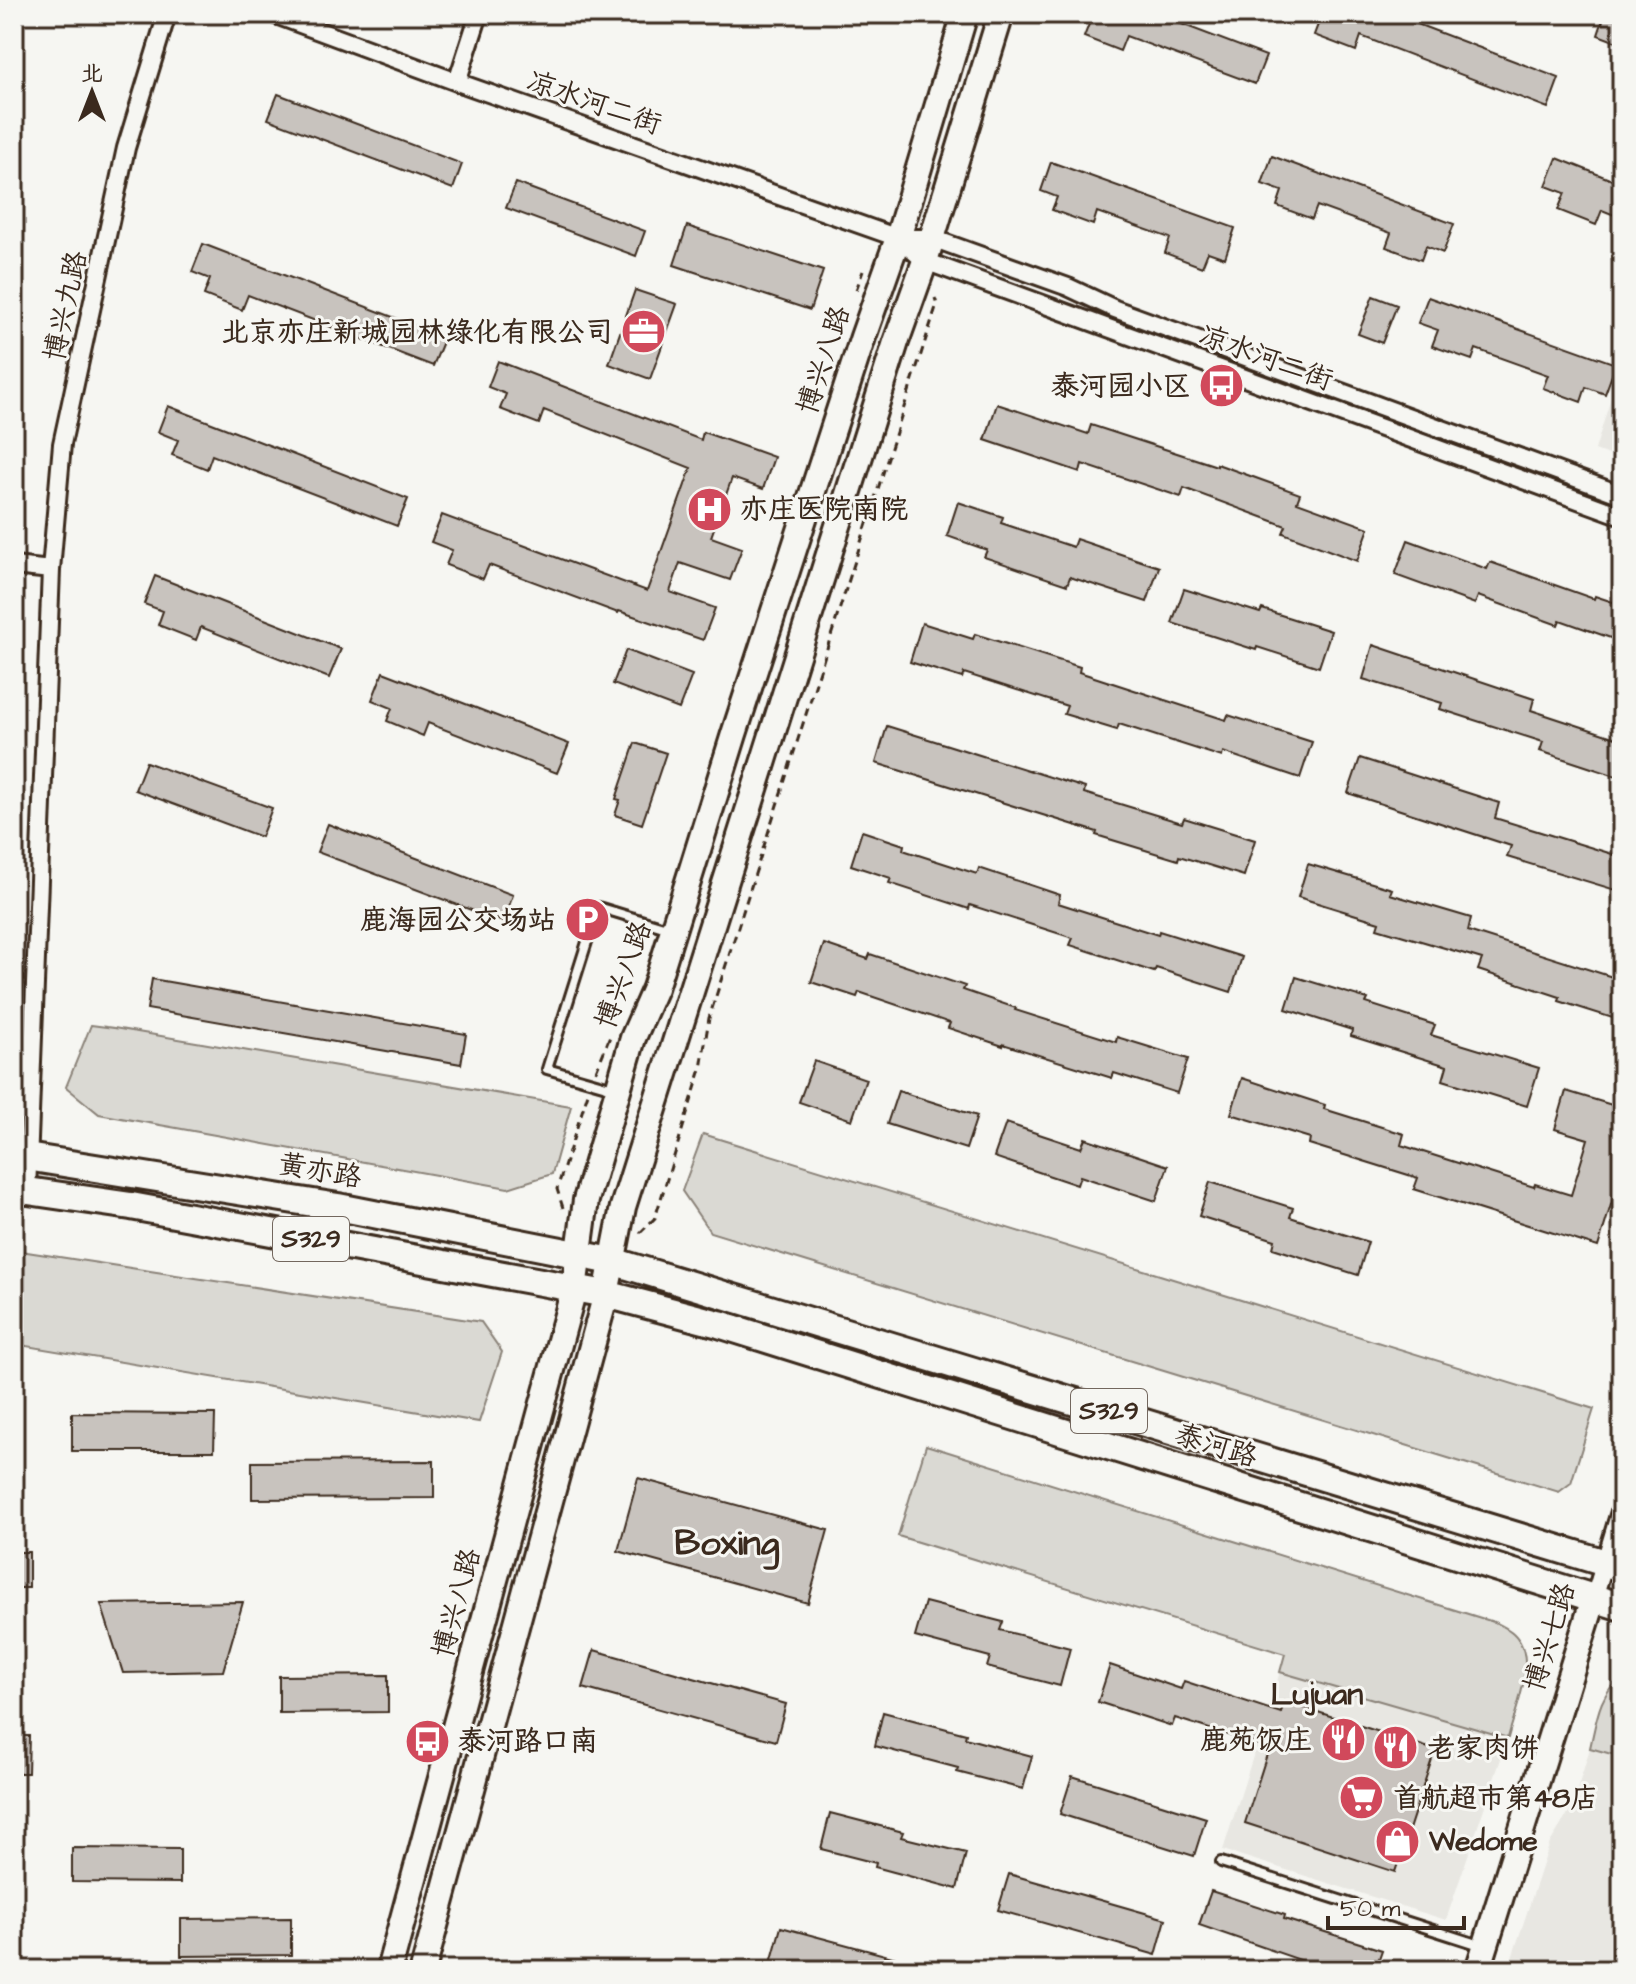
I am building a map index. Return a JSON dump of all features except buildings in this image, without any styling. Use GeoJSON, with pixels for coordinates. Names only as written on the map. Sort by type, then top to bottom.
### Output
{"type":"FeatureCollection","features":[{"type":"Feature","properties":{"kind":"main road","name":"黄亦路"},"geometry":{"type":"LineString","coordinates":[[21,1156],[338,1207],[612,1261]]}},
{"type":"Feature","properties":{"kind":"main road","name":"S329"},"geometry":{"type":"LineString","coordinates":[[21,1190],[131,1206],[606,1294]]}},
{"type":"Feature","properties":{"kind":"main road","name":"泰河路"},"geometry":{"type":"LineString","coordinates":[[612,1261],[1613,1565]]}},
{"type":"Feature","properties":{"kind":"main road","name":"泰河路"},"geometry":{"type":"LineString","coordinates":[[606,1294],[719,1324],[1622,1607]]}},
{"type":"Feature","properties":{"kind":"street","name":"博兴九路"},"geometry":{"type":"LineString","coordinates":[[21,1190],[51,570],[62,444],[126,148],[167,14]]}},
{"type":"Feature","properties":{"kind":"street","name":"凉水河二街"},"geometry":{"type":"LineString","coordinates":[[273,14],[928,249],[1622,516]]}},
{"type":"Feature","properties":{"kind":"street"},"geometry":{"type":"LineString","coordinates":[[457,82],[479,14]]}},
{"type":"Feature","properties":{"kind":"street","name":"博兴八路"},"geometry":{"type":"LineString","coordinates":[[389,1970],[574,1289],[586,1200],[617,1089],[633,1038],[655,988],[853,366],[898,238],[965,14]]}},
{"type":"Feature","properties":{"kind":"street"},"geometry":{"type":"LineString","coordinates":[[423,1970],[606,1294],[627,1192],[1001,14]]}},
{"type":"Feature","properties":{"kind":"street","name":"凉水河二街"},"geometry":{"type":"LineString","coordinates":[[898,238],[1068,287],[1128,313],[1622,495]]}},
{"type":"Feature","properties":{"kind":"street"},"geometry":{"type":"LineString","coordinates":[[14,566],[51,570]]}},
{"type":"Feature","properties":{"kind":"street","name":"博兴七路"},"geometry":{"type":"LineString","coordinates":[[1482,1958],[1594,1598],[1613,1565],[1622,1505]]}},
{"type":"Feature","properties":{"kind":"lane"},"geometry":{"type":"LineString","coordinates":[[617,1089],[547,1069],[598,907],[673,930]]}},
{"type":"Feature","properties":{"kind":"lane"},"geometry":{"type":"LineString","coordinates":[[1221,1862],[1482,1958]]}},
{"type":"Feature","properties":{"kind":"path"},"geometry":{"type":"LineString","coordinates":[[612,1261],[655,1218],[661,1199],[701,1069],[709,1018],[937,304],[928,249]]}},
{"type":"Feature","properties":{"kind":"shaded area"},"geometry":{"type":"Polygon","coordinates":[[[1622,362],[1622,460],[1595,450],[1622,362]]]}},
{"type":"Feature","properties":{"kind":"shaded area"},"geometry":{"type":"Polygon","coordinates":[[[91,1025],[571,1106],[552,1174],[508,1188],[99,1114],[66,1087],[91,1025]]]}},
{"type":"Feature","properties":{"kind":"shaded area"},"geometry":{"type":"Polygon","coordinates":[[[703,1134],[1594,1409],[1571,1483],[1559,1492],[710,1232],[682,1191],[703,1134]]]}},
{"type":"Feature","properties":{"kind":"shaded area"},"geometry":{"type":"Polygon","coordinates":[[[14,1250],[481,1322],[502,1352],[479,1422],[14,1344],[14,1250]]]}},
{"type":"Feature","properties":{"kind":"shaded area"},"geometry":{"type":"Polygon","coordinates":[[[926,1445],[1497,1623],[1513,1633],[1525,1656],[1520,1699],[1508,1738],[1280,1672],[1285,1654],[898,1536],[926,1445]]]}},
{"type":"Feature","properties":{"kind":"shaded area"},"geometry":{"type":"Polygon","coordinates":[[[1280,1672],[1508,1738],[1446,1920],[1223,1850],[1280,1672]]]}},
{"type":"Feature","properties":{"kind":"shaded area"},"geometry":{"type":"Polygon","coordinates":[[[1622,1677],[1622,1757],[1590,1748],[1603,1699],[1622,1677]]]}},
{"type":"Feature","properties":{"kind":"shaded area"},"geometry":{"type":"Polygon","coordinates":[[[1590,1748],[1622,1757],[1622,1970],[1508,1970],[1550,1843],[1572,1807],[1590,1748]]]}},
{"type":"Feature","properties":{"kind":"place","name":"北京亦庄新城园林绿化有限公司"},"geometry":{"type":"Point","coordinates":[644,332]}},
{"type":"Feature","properties":{"kind":"place","name":"泰河园小区"},"geometry":{"type":"Point","coordinates":[1222,386]}},
{"type":"Feature","properties":{"kind":"place","name":"亦庄医院南院"},"geometry":{"type":"Point","coordinates":[709,509]}},
{"type":"Feature","properties":{"kind":"place","name":"鹿海园公交场站"},"geometry":{"type":"Point","coordinates":[587,920]}},
{"type":"Feature","properties":{"kind":"place","name":"鹿苑饭庄"},"geometry":{"type":"Point","coordinates":[1343,1740]}},
{"type":"Feature","properties":{"kind":"place","name":"泰河路口南"},"geometry":{"type":"Point","coordinates":[427,1741]}},
{"type":"Feature","properties":{"kind":"place","name":"老家肉饼"},"geometry":{"type":"Point","coordinates":[1396,1748]}},
{"type":"Feature","properties":{"kind":"place","name":"首航超市第48店"},"geometry":{"type":"Point","coordinates":[1362,1798]}},
{"type":"Feature","properties":{"kind":"place","name":"Wedome"},"geometry":{"type":"Point","coordinates":[1398,1841]}},
{"type":"Feature","properties":{"kind":"district","name":"Boxing"},"geometry":{"type":"Point","coordinates":[727,1543]}},
{"type":"Feature","properties":{"kind":"district","name":"Lujuan"},"geometry":{"type":"Point","coordinates":[1317,1694]}}]}
